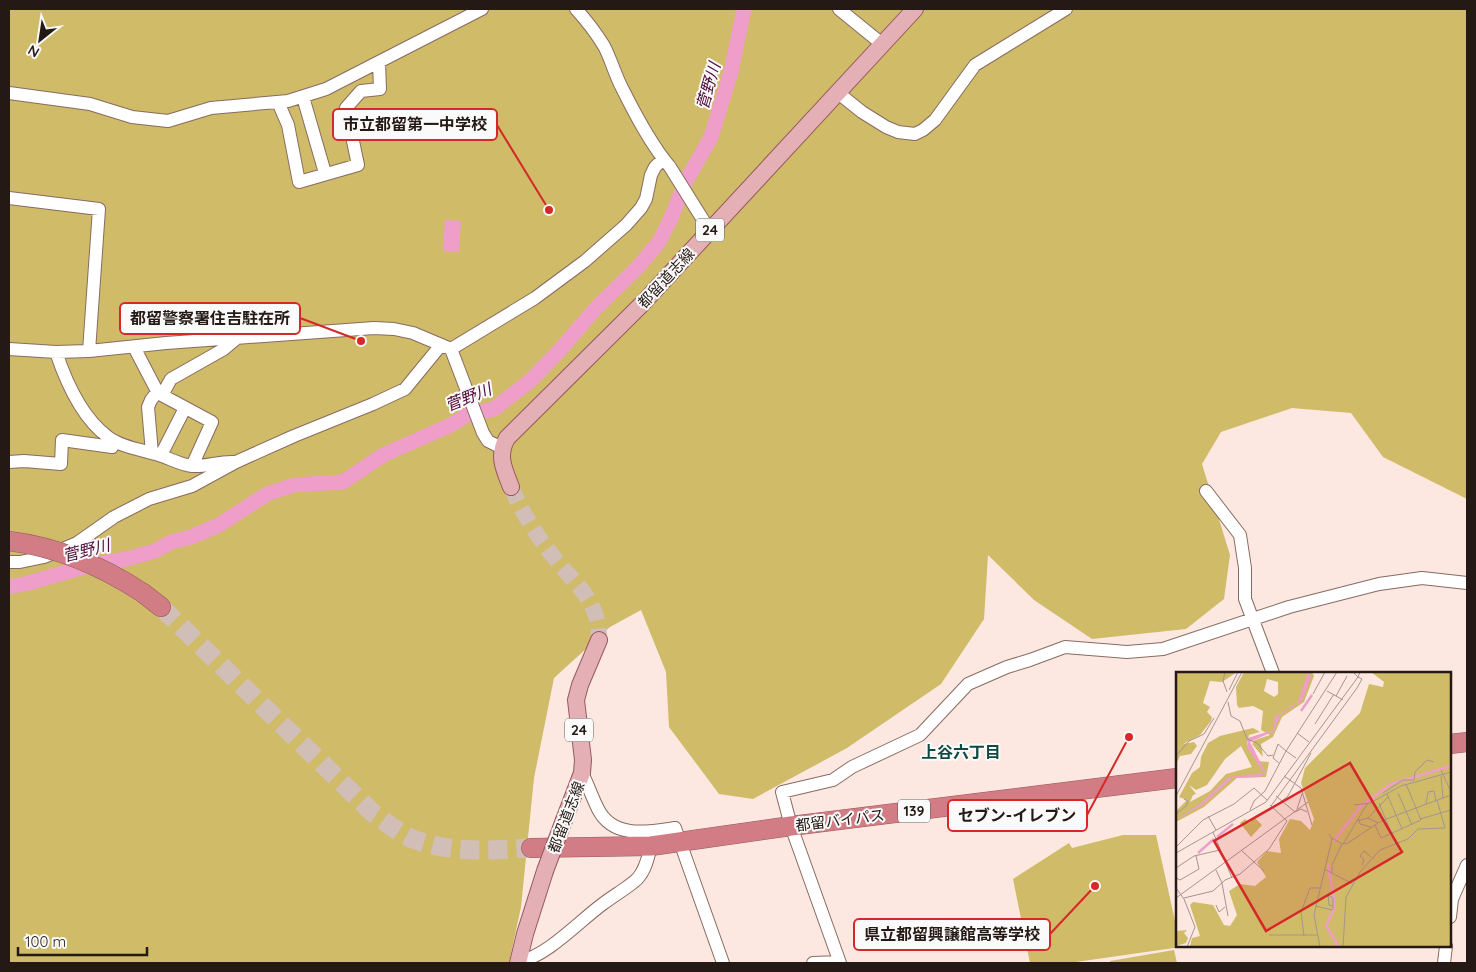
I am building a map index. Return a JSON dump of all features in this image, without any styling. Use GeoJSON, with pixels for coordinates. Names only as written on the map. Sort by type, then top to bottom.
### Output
{"type":"FeatureCollection","features":[{"type":"Feature","properties":{"kind":"highway"},"geometry":{"type":"LineString","coordinates":[[9,542],[24,543],[68,554],[100,568],[143,593],[161,606]]}},
{"type":"Feature","properties":{"kind":"highway"},"geometry":{"type":"LineString","coordinates":[[1451,744],[1467,742]]}},
{"type":"Feature","properties":{"kind":"highway","name":"都留バイパス"},"geometry":{"type":"LineString","coordinates":[[531,848],[651,846],[791,826],[1176,778]]}},
{"type":"Feature","properties":{"kind":"main road","name":"都留道志線"},"geometry":{"type":"LineString","coordinates":[[502,448],[507,438],[643,303],[915,9]]}},
{"type":"Feature","properties":{"kind":"main road"},"geometry":{"type":"LineString","coordinates":[[502,448],[505,471],[511,487]]}},
{"type":"Feature","properties":{"kind":"main road","name":"都留道志線"},"geometry":{"type":"LineString","coordinates":[[518,963],[545,871],[582,773],[583,760],[576,700],[580,685],[599,640]]}},
{"type":"Feature","properties":{"kind":"street"},"geometry":{"type":"LineString","coordinates":[[9,93],[90,104],[132,117],[168,121],[211,108],[288,101],[326,89],[482,9]]}},
{"type":"Feature","properties":{"kind":"street"},"geometry":{"type":"LineString","coordinates":[[576,9],[588,22],[604,46],[622,88],[666,163],[710,231]]}},
{"type":"Feature","properties":{"kind":"street"},"geometry":{"type":"LineString","coordinates":[[839,9],[882,44]]}},
{"type":"Feature","properties":{"kind":"street"},"geometry":{"type":"LineString","coordinates":[[837,92],[862,112],[886,127],[898,132],[915,134],[935,120],[976,65],[1066,9]]}},
{"type":"Feature","properties":{"kind":"street"},"geometry":{"type":"LineString","coordinates":[[278,102],[288,125],[299,182],[358,165],[346,108],[361,91],[380,89],[379,62]]}},
{"type":"Feature","properties":{"kind":"street"},"geometry":{"type":"LineString","coordinates":[[303,97],[325,173]]}},
{"type":"Feature","properties":{"kind":"street"},"geometry":{"type":"LineString","coordinates":[[288,125],[310,121]]}},
{"type":"Feature","properties":{"kind":"street"},"geometry":{"type":"LineString","coordinates":[[9,562],[20,562],[44,557],[76,544],[122,513],[149,499],[192,486],[236,462],[405,389],[440,344],[535,298],[607,243],[641,208],[646,198],[655,166],[666,163]]}},
{"type":"Feature","properties":{"kind":"street"},"geometry":{"type":"LineString","coordinates":[[9,198],[99,209],[89,351]]}},
{"type":"Feature","properties":{"kind":"street"},"geometry":{"type":"LineString","coordinates":[[9,349],[56,352],[89,351],[374,328],[404,331],[440,344],[483,433],[488,441],[502,448]]}},
{"type":"Feature","properties":{"kind":"street"},"geometry":{"type":"LineString","coordinates":[[157,454],[148,407],[151,400],[160,393],[171,379],[224,349],[237,338]]}},
{"type":"Feature","properties":{"kind":"street"},"geometry":{"type":"LineString","coordinates":[[134,347],[160,393],[212,422],[192,466]]}},
{"type":"Feature","properties":{"kind":"street"},"geometry":{"type":"LineString","coordinates":[[56,352],[63,372],[86,415],[108,438],[192,466],[225,461],[236,462]]}},
{"type":"Feature","properties":{"kind":"street"},"geometry":{"type":"LineString","coordinates":[[157,454],[185,408]]}},
{"type":"Feature","properties":{"kind":"street"},"geometry":{"type":"LineString","coordinates":[[9,462],[24,461],[61,464],[62,440],[112,446],[116,440]]}},
{"type":"Feature","properties":{"kind":"street"},"geometry":{"type":"LineString","coordinates":[[1206,491],[1240,535],[1245,568],[1245,599],[1273,672]]}},
{"type":"Feature","properties":{"kind":"street"},"geometry":{"type":"LineString","coordinates":[[813,963],[839,962],[791,826],[782,792],[833,780],[852,767],[920,735],[968,684],[1007,667],[1065,646],[1127,652],[1163,649],[1290,607],[1379,584],[1422,578],[1467,583]]}},
{"type":"Feature","properties":{"kind":"street"},"geometry":{"type":"LineString","coordinates":[[582,773],[590,787],[598,809],[606,821],[613,826],[634,832],[675,828],[723,963]]}},
{"type":"Feature","properties":{"kind":"street"},"geometry":{"type":"LineString","coordinates":[[518,963],[533,958],[546,950],[592,912],[634,883],[645,867],[651,846]]}},
{"type":"Feature","properties":{"kind":"street"},"geometry":{"type":"LineString","coordinates":[[1451,908],[1452,899],[1467,864]]}},
{"type":"Feature","properties":{"kind":"street"},"geometry":{"type":"LineString","coordinates":[[1444,963],[1446,947]]}},
{"type":"Feature","properties":{"kind":"shaded area"},"geometry":{"type":"Polygon","coordinates":[[[9,9],[1467,9],[1467,499],[1383,457],[1351,413],[1292,408],[1221,432],[1202,464],[1230,555],[1224,599],[1186,629],[1092,639],[1034,600],[988,555],[984,619],[941,684],[847,748],[753,799],[719,794],[669,727],[666,672],[641,610],[610,627],[554,678],[534,778],[521,907],[509,963],[9,963],[9,9]]]}},
{"type":"Feature","properties":{"kind":"shaded area"},"geometry":{"type":"Polygon","coordinates":[[[445,220],[461,221],[459,252],[443,251],[445,220]]]}},
{"type":"Feature","properties":{"kind":"shaded area"},"geometry":{"type":"Polygon","coordinates":[[[1123,835],[1156,835],[1176,925],[1176,947],[1181,947],[1069,963],[1030,963],[1013,879],[1069,843],[1072,848],[1123,835]]]}},
{"type":"Feature","properties":{"kind":"shaded area"},"geometry":{"type":"Polygon","coordinates":[[[1174,950],[1177,963],[1110,963],[1110,961],[1174,950]]]}},
{"type":"Feature","properties":{"kind":"waterway","name":"菅野川"},"geometry":{"type":"LineString","coordinates":[[9,587],[87,566],[126,559],[155,551],[171,542],[191,537],[219,525],[267,494],[294,485],[343,482],[383,455],[451,425],[467,415],[494,409],[530,381],[595,309],[638,267],[659,242],[685,183],[711,137],[731,72],[744,9]]}},
{"type":"Feature","properties":{"kind":"tunnel"},"geometry":{"type":"LineString","coordinates":[[511,487],[541,540],[591,603],[598,626],[599,640]]}},
{"type":"Feature","properties":{"kind":"tunnel"},"geometry":{"type":"LineString","coordinates":[[161,607],[374,814],[398,831],[427,844],[457,849],[531,848]]}},
{"type":"Feature","properties":{"kind":"place","name":"市立都留第一中学校"},"geometry":{"type":"Point","coordinates":[549,210]}},
{"type":"Feature","properties":{"kind":"place","name":"都留警察署住吉駐在所"},"geometry":{"type":"Point","coordinates":[361,341]}},
{"type":"Feature","properties":{"kind":"place","name":"セブン-イレブン"},"geometry":{"type":"Point","coordinates":[1129,737]}},
{"type":"Feature","properties":{"kind":"place","name":"県立都留興譲館高等学校"},"geometry":{"type":"Point","coordinates":[1095,886]}},
{"type":"Feature","properties":{"kind":"district","name":"上谷六丁目"},"geometry":{"type":"Point","coordinates":[961,752]}}]}
